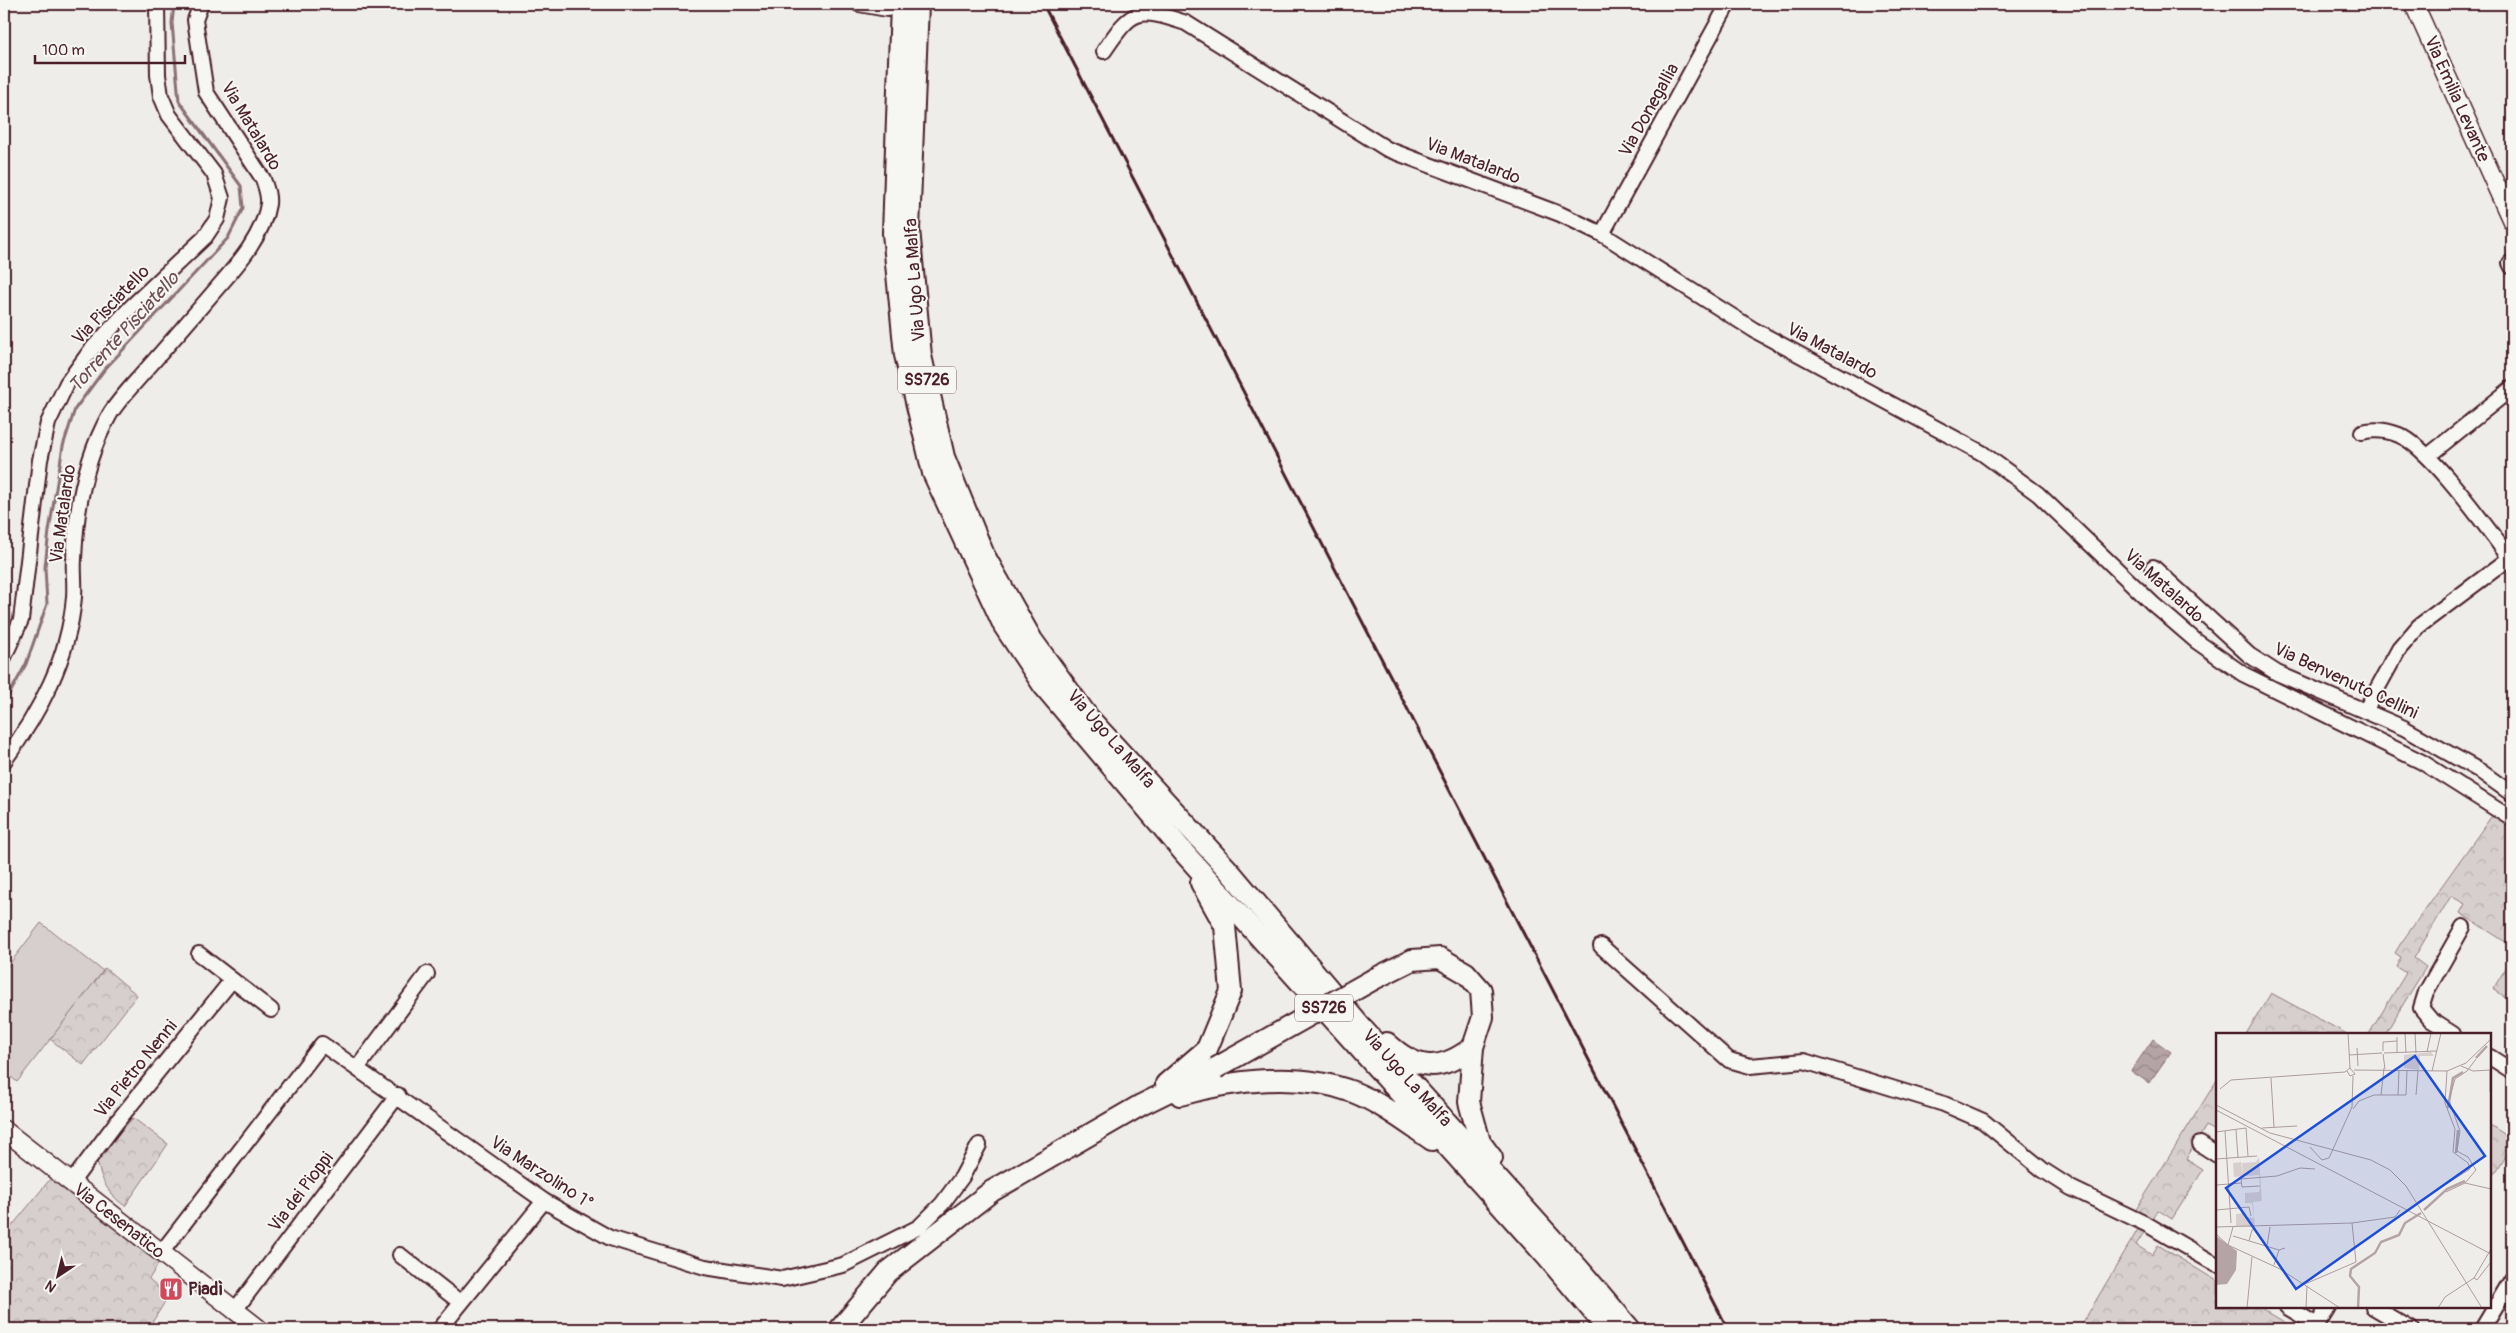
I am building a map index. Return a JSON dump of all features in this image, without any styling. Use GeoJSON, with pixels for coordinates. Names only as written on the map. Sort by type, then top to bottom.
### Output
{"type":"FeatureCollection","features":[{"type":"Feature","properties":{"kind":"highway","name":"Via Ugo La Malfa"},"geometry":{"type":"LineString","coordinates":[[918,4],[909,229],[921,356],[944,457],[984,555],[1032,640],[1088,717],[1230,872],[1361,1027],[1579,1269],[1630,1329]]}},
{"type":"Feature","properties":{"kind":"highway","name":"Via Ugo La Malfa"},"geometry":{"type":"LineString","coordinates":[[894,6],[893,233],[905,355],[932,473],[972,562],[1004,626],[1043,685],[1186,854],[1608,1329]]}},
{"type":"Feature","properties":{"kind":"highway"},"geometry":{"type":"LineString","coordinates":[[1141,1105],[1207,1049],[1231,991],[1225,926],[1186,854]]}},
{"type":"Feature","properties":{"kind":"highway"},"geometry":{"type":"LineString","coordinates":[[840,1329],[888,1272],[992,1191],[1141,1105],[1216,1068],[1374,979],[1412,960],[1440,958],[1466,973],[1481,990],[1483,1017],[1473,1047],[1469,1102],[1480,1142],[1566,1243],[1579,1269]]}},
{"type":"Feature","properties":{"kind":"highway"},"geometry":{"type":"LineString","coordinates":[[1361,1027],[1378,1034],[1393,1048],[1418,1065],[1442,1064],[1460,1058],[1473,1047]]}},
{"type":"Feature","properties":{"kind":"highway"},"geometry":{"type":"LineString","coordinates":[[1141,1105],[1199,1089],[1251,1081],[1310,1082],[1354,1092],[1394,1114],[1457,1157]]}},
{"type":"Feature","properties":{"kind":"main road","name":"Via Emilia Levante"},"geometry":{"type":"LineString","coordinates":[[2414,4],[2512,221]]}},
{"type":"Feature","properties":{"kind":"main road","name":"Via Cesenatico"},"geometry":{"type":"LineString","coordinates":[[4,1130],[259,1329]]}},
{"type":"Feature","properties":{"kind":"street","name":"Via Pisciatello"},"geometry":{"type":"LineString","coordinates":[[4,657],[21,620],[40,460],[48,423],[67,383],[91,350],[131,308],[205,237],[217,219],[222,198],[214,174],[170,115],[161,96],[158,75],[158,4]]}},
{"type":"Feature","properties":{"kind":"street","name":"Via Matalardo"},"geometry":{"type":"LineString","coordinates":[[4,761],[28,728],[56,673],[67,636],[74,597],[74,558],[81,496],[88,464],[98,437],[112,412],[129,390],[234,269],[258,234],[268,205],[268,194],[263,179],[206,92],[195,20],[201,4]]}},
{"type":"Feature","properties":{"kind":"street"},"geometry":{"type":"LineString","coordinates":[[859,4],[894,6]]}},
{"type":"Feature","properties":{"kind":"street","name":"Via Donegallia"},"geometry":{"type":"LineString","coordinates":[[1602,234],[1728,4]]}},
{"type":"Feature","properties":{"kind":"street","name":"Via Matalardo"},"geometry":{"type":"LineString","coordinates":[[1104,51],[1121,26],[1134,14],[1153,12],[1186,24],[1387,149],[1560,214],[1602,234],[1754,330],[1982,453],[2038,494],[2153,604],[2196,641],[2243,674],[2422,762],[2512,819]]}},
{"type":"Feature","properties":{"kind":"street"},"geometry":{"type":"LineString","coordinates":[[2428,456],[2512,388]]}},
{"type":"Feature","properties":{"kind":"street"},"geometry":{"type":"LineString","coordinates":[[2365,711],[2399,649],[2419,626],[2511,559],[2428,456],[2400,435],[2368,430]]}},
{"type":"Feature","properties":{"kind":"street","name":"Via Benvenuto Cellini"},"geometry":{"type":"LineString","coordinates":[[2153,567],[2249,655],[2277,673],[2365,711],[2430,742],[2480,771],[2512,794]]}},
{"type":"Feature","properties":{"kind":"street"},"geometry":{"type":"LineString","coordinates":[[2451,1033],[2431,1020],[2421,1008],[2426,992],[2464,928]]}},
{"type":"Feature","properties":{"kind":"street"},"geometry":{"type":"LineString","coordinates":[[1602,946],[1729,1060],[1750,1066],[1804,1061],[1944,1104],[1983,1121],[2043,1170],[2072,1188],[2148,1224],[2216,1265]]}},
{"type":"Feature","properties":{"kind":"street"},"geometry":{"type":"LineString","coordinates":[[198,954],[271,1010]]}},
{"type":"Feature","properties":{"kind":"street"},"geometry":{"type":"LineString","coordinates":[[358,1067],[426,974]]}},
{"type":"Feature","properties":{"kind":"street","name":"Via Pietro Nenni"},"geometry":{"type":"LineString","coordinates":[[71,1183],[116,1123],[232,980]]}},
{"type":"Feature","properties":{"kind":"street","name":"Via Marzolino 1°"},"geometry":{"type":"LineString","coordinates":[[161,1253],[322,1044],[398,1095],[544,1201],[610,1238],[705,1267],[782,1279],[843,1265],[919,1227],[942,1204],[962,1177],[979,1145]]}},
{"type":"Feature","properties":{"kind":"street"},"geometry":{"type":"LineString","coordinates":[[2491,1058],[2512,1071]]}},
{"type":"Feature","properties":{"kind":"street","name":"Via dei Pioppi"},"geometry":{"type":"LineString","coordinates":[[235,1310],[398,1095]]}},
{"type":"Feature","properties":{"kind":"street"},"geometry":{"type":"LineString","coordinates":[[2200,1144],[2216,1154]]}},
{"type":"Feature","properties":{"kind":"street"},"geometry":{"type":"LineString","coordinates":[[440,1329],[544,1201]]}},
{"type":"Feature","properties":{"kind":"street"},"geometry":{"type":"LineString","coordinates":[[400,1254],[461,1303]]}},
{"type":"Feature","properties":{"kind":"street"},"geometry":{"type":"LineString","coordinates":[[2482,1329],[2512,1279]]}},
{"type":"Feature","properties":{"kind":"street"},"geometry":{"type":"LineString","coordinates":[[2289,1308],[2318,1325],[2327,1308]]}},
{"type":"Feature","properties":{"kind":"street"},"geometry":{"type":"LineString","coordinates":[[2375,1308],[2411,1329]]}},
{"type":"Feature","properties":{"kind":"green space"},"geometry":{"type":"Polygon","coordinates":[[[2497,812],[2512,824],[2512,946],[2460,913],[2465,904],[2451,896],[2414,958],[2426,967],[2386,1033],[2370,1033],[2406,973],[2396,967],[2401,957],[2395,953],[2491,817],[2497,812]]]}},
{"type":"Feature","properties":{"kind":"green space"},"geometry":{"type":"Polygon","coordinates":[[[41,923],[103,971],[17,1082],[4,1071],[4,971],[41,923]]]}},
{"type":"Feature","properties":{"kind":"green space"},"geometry":{"type":"Polygon","coordinates":[[[2512,958],[2512,1001],[2493,989],[2512,958]]]}},
{"type":"Feature","properties":{"kind":"green space"},"geometry":{"type":"Polygon","coordinates":[[[105,968],[137,995],[83,1065],[50,1039],[105,968]]]}},
{"type":"Feature","properties":{"kind":"green space"},"geometry":{"type":"Polygon","coordinates":[[[2271,993],[2345,1033],[2247,1033],[2271,993]]]}},
{"type":"Feature","properties":{"kind":"green space"},"geometry":{"type":"Polygon","coordinates":[[[2216,1082],[2216,1132],[2206,1126],[2186,1159],[2203,1170],[2172,1219],[2158,1210],[2136,1245],[2152,1255],[2158,1245],[2216,1280],[2216,1308],[2261,1308],[2291,1326],[2289,1329],[2079,1329],[2140,1226],[2132,1216],[2216,1082]]]}},
{"type":"Feature","properties":{"kind":"green space"},"geometry":{"type":"Polygon","coordinates":[[[133,1118],[168,1144],[125,1206],[106,1187],[97,1161],[109,1144],[133,1118]]]}},
{"type":"Feature","properties":{"kind":"green space"},"geometry":{"type":"Polygon","coordinates":[[[2491,1126],[2512,1139],[2512,1145],[2491,1180],[2491,1126]]]}},
{"type":"Feature","properties":{"kind":"green space"},"geometry":{"type":"Polygon","coordinates":[[[51,1178],[159,1263],[149,1279],[168,1297],[148,1329],[4,1329],[4,1236],[51,1178]]]}},
{"type":"Feature","properties":{"kind":"water"},"geometry":{"type":"Polygon","coordinates":[[[2153,1039],[2171,1052],[2149,1083],[2131,1071],[2153,1039]]]}},
{"type":"Feature","properties":{"kind":"waterway","name":"Torrente Pisciatello"},"geometry":{"type":"LineString","coordinates":[[4,704],[26,664],[47,604],[45,567],[49,531],[63,446],[75,409],[104,370],[228,238],[243,208],[241,186],[179,101],[172,23],[174,4]]}},
{"type":"Feature","properties":{"kind":"railway"},"geometry":{"type":"LineString","coordinates":[[1043,4],[1728,1329]]}},
{"type":"Feature","properties":{"kind":"place","name":"Piadì"},"geometry":{"type":"Point","coordinates":[171,1289]}}]}
